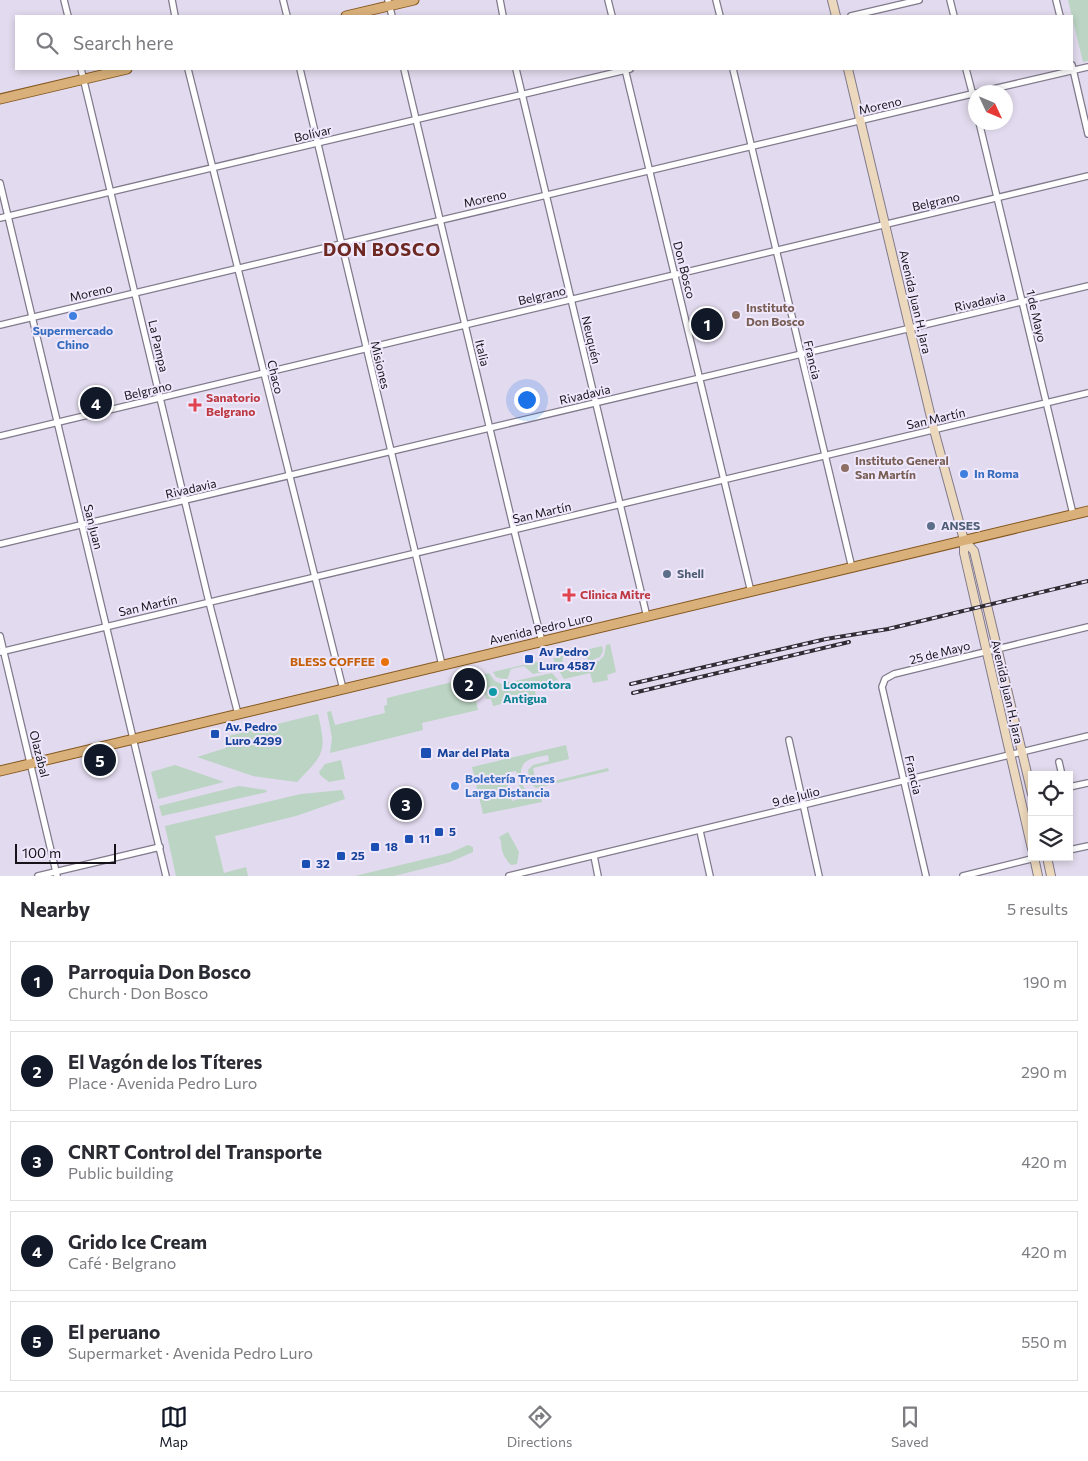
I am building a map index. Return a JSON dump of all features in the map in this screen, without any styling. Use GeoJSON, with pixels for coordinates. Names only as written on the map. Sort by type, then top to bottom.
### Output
{"type":"FeatureCollection","features":[{"type":"Feature","properties":{"kind":"main road"},"geometry":{"type":"LineString","coordinates":[[349,15],[388,3],[414,0]]}},
{"type":"Feature","properties":{"kind":"main road"},"geometry":{"type":"LineString","coordinates":[[832,0],[836,15]]}},
{"type":"Feature","properties":{"kind":"main road"},"geometry":{"type":"LineString","coordinates":[[0,99],[122,70]]}},
{"type":"Feature","properties":{"kind":"main road","name":"Avenida Juan H. Jara"},"geometry":{"type":"LineString","coordinates":[[848,70],[934,430],[964,540],[964,553],[1028,832]]}},
{"type":"Feature","properties":{"kind":"main road","name":"Avenida Pedro Luro"},"geometry":{"type":"LineString","coordinates":[[0,771],[1088,510]]}},
{"type":"Feature","properties":{"kind":"main road","name":"Avenida Juan H. Jara"},"geometry":{"type":"LineString","coordinates":[[964,540],[974,551],[1028,777]]}},
{"type":"Feature","properties":{"kind":"main road"},"geometry":{"type":"LineString","coordinates":[[1036,861],[1038,876]]}},
{"type":"Feature","properties":{"kind":"main road"},"geometry":{"type":"LineString","coordinates":[[1048,861],[1051,876]]}},
{"type":"Feature","properties":{"kind":"street"},"geometry":{"type":"LineString","coordinates":[[64,0],[68,15]]}},
{"type":"Feature","properties":{"kind":"street"},"geometry":{"type":"LineString","coordinates":[[172,0],[176,15]]}},
{"type":"Feature","properties":{"kind":"street"},"geometry":{"type":"LineString","coordinates":[[283,0],[287,15]]}},
{"type":"Feature","properties":{"kind":"street"},"geometry":{"type":"LineString","coordinates":[[500,0],[504,15]]}},
{"type":"Feature","properties":{"kind":"street"},"geometry":{"type":"LineString","coordinates":[[608,0],[612,15]]}},
{"type":"Feature","properties":{"kind":"street"},"geometry":{"type":"LineString","coordinates":[[716,0],[720,15]]}},
{"type":"Feature","properties":{"kind":"street"},"geometry":{"type":"LineString","coordinates":[[855,15],[919,0]]}},
{"type":"Feature","properties":{"kind":"street"},"geometry":{"type":"LineString","coordinates":[[950,0],[954,15]]}},
{"type":"Feature","properties":{"kind":"street"},"geometry":{"type":"LineString","coordinates":[[1056,0],[1060,15]]}},
{"type":"Feature","properties":{"kind":"street"},"geometry":{"type":"LineString","coordinates":[[388,3],[392,15]]}},
{"type":"Feature","properties":{"kind":"street"},"geometry":{"type":"LineString","coordinates":[[1073,68],[1088,67]]}},
{"type":"Feature","properties":{"kind":"street","name":"La Pampa"},"geometry":{"type":"LineString","coordinates":[[81,70],[209,602],[238,714]]}},
{"type":"Feature","properties":{"kind":"street","name":"Chaco"},"geometry":{"type":"LineString","coordinates":[[188,70],[343,689]]}},
{"type":"Feature","properties":{"kind":"street","name":"Misiones"},"geometry":{"type":"LineString","coordinates":[[300,70],[442,665]]}},
{"type":"Feature","properties":{"kind":"street","name":"Italia"},"geometry":{"type":"LineString","coordinates":[[404,70],[542,642]]}},
{"type":"Feature","properties":{"kind":"street","name":"Neuquén"},"geometry":{"type":"LineString","coordinates":[[516,70],[647,616]]}},
{"type":"Feature","properties":{"kind":"street","name":"Bolívar"},"geometry":{"type":"LineString","coordinates":[[0,218],[623,70]]}},
{"type":"Feature","properties":{"kind":"street","name":"Don Bosco"},"geometry":{"type":"LineString","coordinates":[[627,70],[751,592]]}},
{"type":"Feature","properties":{"kind":"street","name":"Francia"},"geometry":{"type":"LineString","coordinates":[[733,70],[852,568]]}},
{"type":"Feature","properties":{"kind":"street"},"geometry":{"type":"LineString","coordinates":[[966,70],[971,85]]}},
{"type":"Feature","properties":{"kind":"street"},"geometry":{"type":"LineString","coordinates":[[1007,85],[1064,70]]}},
{"type":"Feature","properties":{"kind":"street"},"geometry":{"type":"LineString","coordinates":[[1072,70],[1088,134]]}},
{"type":"Feature","properties":{"kind":"street","name":"Moreno"},"geometry":{"type":"LineString","coordinates":[[0,325],[968,95]]}},
{"type":"Feature","properties":{"kind":"street","name":"1 de Mayo"},"geometry":{"type":"LineString","coordinates":[[981,130],[1073,514]]}},
{"type":"Feature","properties":{"kind":"street","name":"Belgrano"},"geometry":{"type":"LineString","coordinates":[[0,436],[1088,176]]}},
{"type":"Feature","properties":{"kind":"street","name":"San Juan"},"geometry":{"type":"LineString","coordinates":[[0,183],[166,876]]}},
{"type":"Feature","properties":{"kind":"street","name":"Rivadavia"},"geometry":{"type":"LineString","coordinates":[[0,544],[1088,286]]}},
{"type":"Feature","properties":{"kind":"street","name":"San Martín"},"geometry":{"type":"LineString","coordinates":[[2,651],[1088,393]]}},
{"type":"Feature","properties":{"kind":"street","name":"25 de Mayo"},"geometry":{"type":"LineString","coordinates":[[885,679],[894,674],[1088,627]]}},
{"type":"Feature","properties":{"kind":"street","name":"Olazábal"},"geometry":{"type":"LineString","coordinates":[[0,636],[56,874]]}},
{"type":"Feature","properties":{"kind":"street","name":"Francia"},"geometry":{"type":"LineString","coordinates":[[885,679],[882,687],[926,876]]}},
{"type":"Feature","properties":{"kind":"street","name":"9 de Julio"},"geometry":{"type":"LineString","coordinates":[[509,876],[1088,736]]}},
{"type":"Feature","properties":{"kind":"street"},"geometry":{"type":"LineString","coordinates":[[789,740],[819,876]]}},
{"type":"Feature","properties":{"kind":"street"},"geometry":{"type":"LineString","coordinates":[[1058,762],[1061,771]]}},
{"type":"Feature","properties":{"kind":"street"},"geometry":{"type":"LineString","coordinates":[[1073,787],[1088,783]]}},
{"type":"Feature","properties":{"kind":"street"},"geometry":{"type":"LineString","coordinates":[[700,830],[710,876]]}},
{"type":"Feature","properties":{"kind":"street"},"geometry":{"type":"LineString","coordinates":[[1073,849],[1088,846]]}},
{"type":"Feature","properties":{"kind":"street"},"geometry":{"type":"LineString","coordinates":[[38,876],[56,874],[160,847]]}},
{"type":"Feature","properties":{"kind":"street"},"geometry":{"type":"LineString","coordinates":[[594,856],[598,876]]}},
{"type":"Feature","properties":{"kind":"street"},"geometry":{"type":"LineString","coordinates":[[963,876],[1028,860]]}},
{"type":"Feature","properties":{"kind":"green space"},"geometry":{"type":"Polygon","coordinates":[[[1068,0],[1088,0],[1088,61],[1083,62],[1068,0]]]}},
{"type":"Feature","properties":{"kind":"green space"},"geometry":{"type":"Polygon","coordinates":[[[610,644],[616,672],[607,675],[608,680],[593,683],[590,673],[564,679],[559,671],[599,661],[604,656],[606,645],[610,644]]]}},
{"type":"Feature","properties":{"kind":"green space"},"geometry":{"type":"Polygon","coordinates":[[[602,646],[603,651],[600,657],[590,661],[581,653],[563,657],[562,667],[557,668],[553,658],[602,646]]]}},
{"type":"Feature","properties":{"kind":"green space"},"geometry":{"type":"Polygon","coordinates":[[[540,661],[547,671],[533,674],[524,666],[511,669],[507,680],[496,677],[493,672],[540,661]]]}},
{"type":"Feature","properties":{"kind":"green space"},"geometry":{"type":"Polygon","coordinates":[[[489,673],[495,681],[501,684],[552,673],[558,680],[534,686],[536,696],[493,706],[491,699],[486,699],[485,694],[475,696],[478,710],[422,723],[423,730],[330,753],[332,738],[327,712],[331,711],[335,725],[385,713],[384,706],[387,705],[387,698],[489,673]]]}},
{"type":"Feature","properties":{"kind":"green space"},"geometry":{"type":"Polygon","coordinates":[[[318,714],[322,737],[321,752],[313,765],[297,782],[253,776],[197,757],[226,748],[224,737],[318,714]]]}},
{"type":"Feature","properties":{"kind":"green space"},"geometry":{"type":"Polygon","coordinates":[[[566,745],[569,759],[533,768],[537,785],[608,768],[609,771],[536,788],[530,783],[528,770],[533,765],[549,761],[548,755],[533,758],[522,766],[521,777],[517,778],[516,771],[505,773],[512,801],[522,798],[519,784],[522,784],[529,792],[540,794],[542,802],[483,814],[472,767],[566,745]]]}},
{"type":"Feature","properties":{"kind":"green space"},"geometry":{"type":"Polygon","coordinates":[[[341,760],[345,779],[329,782],[320,775],[319,772],[325,764],[341,760]]]}},
{"type":"Feature","properties":{"kind":"green space"},"geometry":{"type":"Polygon","coordinates":[[[175,765],[224,782],[158,799],[151,772],[175,765]]]}},
{"type":"Feature","properties":{"kind":"green space"},"geometry":{"type":"Polygon","coordinates":[[[239,786],[266,790],[267,792],[162,816],[159,806],[239,786]]]}},
{"type":"Feature","properties":{"kind":"green space"},"geometry":{"type":"Polygon","coordinates":[[[342,790],[345,799],[296,816],[215,836],[224,873],[246,867],[248,876],[176,876],[165,826],[301,794],[342,790]]]}},
{"type":"Feature","properties":{"kind":"green space"},"geometry":{"type":"Polygon","coordinates":[[[508,832],[519,852],[517,864],[511,865],[503,852],[499,837],[508,832]]]}},
{"type":"Feature","properties":{"kind":"green space"},"geometry":{"type":"Polygon","coordinates":[[[468,845],[473,847],[473,852],[450,862],[394,876],[355,876],[450,853],[468,845]]]}},
{"type":"Feature","properties":{"kind":"railway"},"geometry":{"type":"LineString","coordinates":[[631,684],[826,639],[888,629],[1088,581]]}},
{"type":"Feature","properties":{"kind":"railway"},"geometry":{"type":"LineString","coordinates":[[633,693],[849,642]]}},
{"type":"Feature","properties":{"kind":"place","name":"Instituto Don Bosco"},"geometry":{"type":"Point","coordinates":[736,315]}},
{"type":"Feature","properties":{"kind":"place","name":"Supermercado Chino"},"geometry":{"type":"Point","coordinates":[73,316]}},
{"type":"Feature","properties":{"kind":"place","name":"Parroquia Don Bosco"},"geometry":{"type":"Point","coordinates":[707,324]}},
{"type":"Feature","properties":{"kind":"place","name":"Grido Ice Cream"},"geometry":{"type":"Point","coordinates":[96,403]}},
{"type":"Feature","properties":{"kind":"place","name":"Sanatorio Belgrano"},"geometry":{"type":"Point","coordinates":[195,405]}},
{"type":"Feature","properties":{"kind":"place","name":"Instituto General San Martín"},"geometry":{"type":"Point","coordinates":[845,468]}},
{"type":"Feature","properties":{"kind":"place","name":"In Roma"},"geometry":{"type":"Point","coordinates":[964,474]}},
{"type":"Feature","properties":{"kind":"place","name":"ANSES"},"geometry":{"type":"Point","coordinates":[931,526]}},
{"type":"Feature","properties":{"kind":"place","name":"Shell"},"geometry":{"type":"Point","coordinates":[667,574]}},
{"type":"Feature","properties":{"kind":"place","name":"Clinica Mitre"},"geometry":{"type":"Point","coordinates":[569,595]}},
{"type":"Feature","properties":{"kind":"place","name":"Av Pedro Luro 4587"},"geometry":{"type":"Point","coordinates":[529,659]}},
{"type":"Feature","properties":{"kind":"place","name":"BLESS COFFEE"},"geometry":{"type":"Point","coordinates":[385,662]}},
{"type":"Feature","properties":{"kind":"place","name":"El Vagón de los Títeres"},"geometry":{"type":"Point","coordinates":[469,684]}},
{"type":"Feature","properties":{"kind":"place","name":"Locomotora Antigua"},"geometry":{"type":"Point","coordinates":[493,692]}},
{"type":"Feature","properties":{"kind":"place","name":"Av. Pedro Luro 4299"},"geometry":{"type":"Point","coordinates":[215,734]}},
{"type":"Feature","properties":{"kind":"place","name":"Mar del Plata"},"geometry":{"type":"Point","coordinates":[426,753]}},
{"type":"Feature","properties":{"kind":"place","name":"El peruano"},"geometry":{"type":"Point","coordinates":[100,760]}},
{"type":"Feature","properties":{"kind":"place","name":"Boletería Trenes Larga Distancia"},"geometry":{"type":"Point","coordinates":[455,786]}},
{"type":"Feature","properties":{"kind":"place","name":"CNRT Control del Transporte"},"geometry":{"type":"Point","coordinates":[406,804]}},
{"type":"Feature","properties":{"kind":"place","name":"5"},"geometry":{"type":"Point","coordinates":[439,832]}},
{"type":"Feature","properties":{"kind":"place","name":"11"},"geometry":{"type":"Point","coordinates":[409,839]}},
{"type":"Feature","properties":{"kind":"place","name":"18"},"geometry":{"type":"Point","coordinates":[375,847]}},
{"type":"Feature","properties":{"kind":"place","name":"25"},"geometry":{"type":"Point","coordinates":[341,856]}},
{"type":"Feature","properties":{"kind":"place","name":"32"},"geometry":{"type":"Point","coordinates":[306,864]}},
{"type":"Feature","properties":{"kind":"district","name":"DON BOSCO"},"geometry":{"type":"Point","coordinates":[382,250]}}]}
